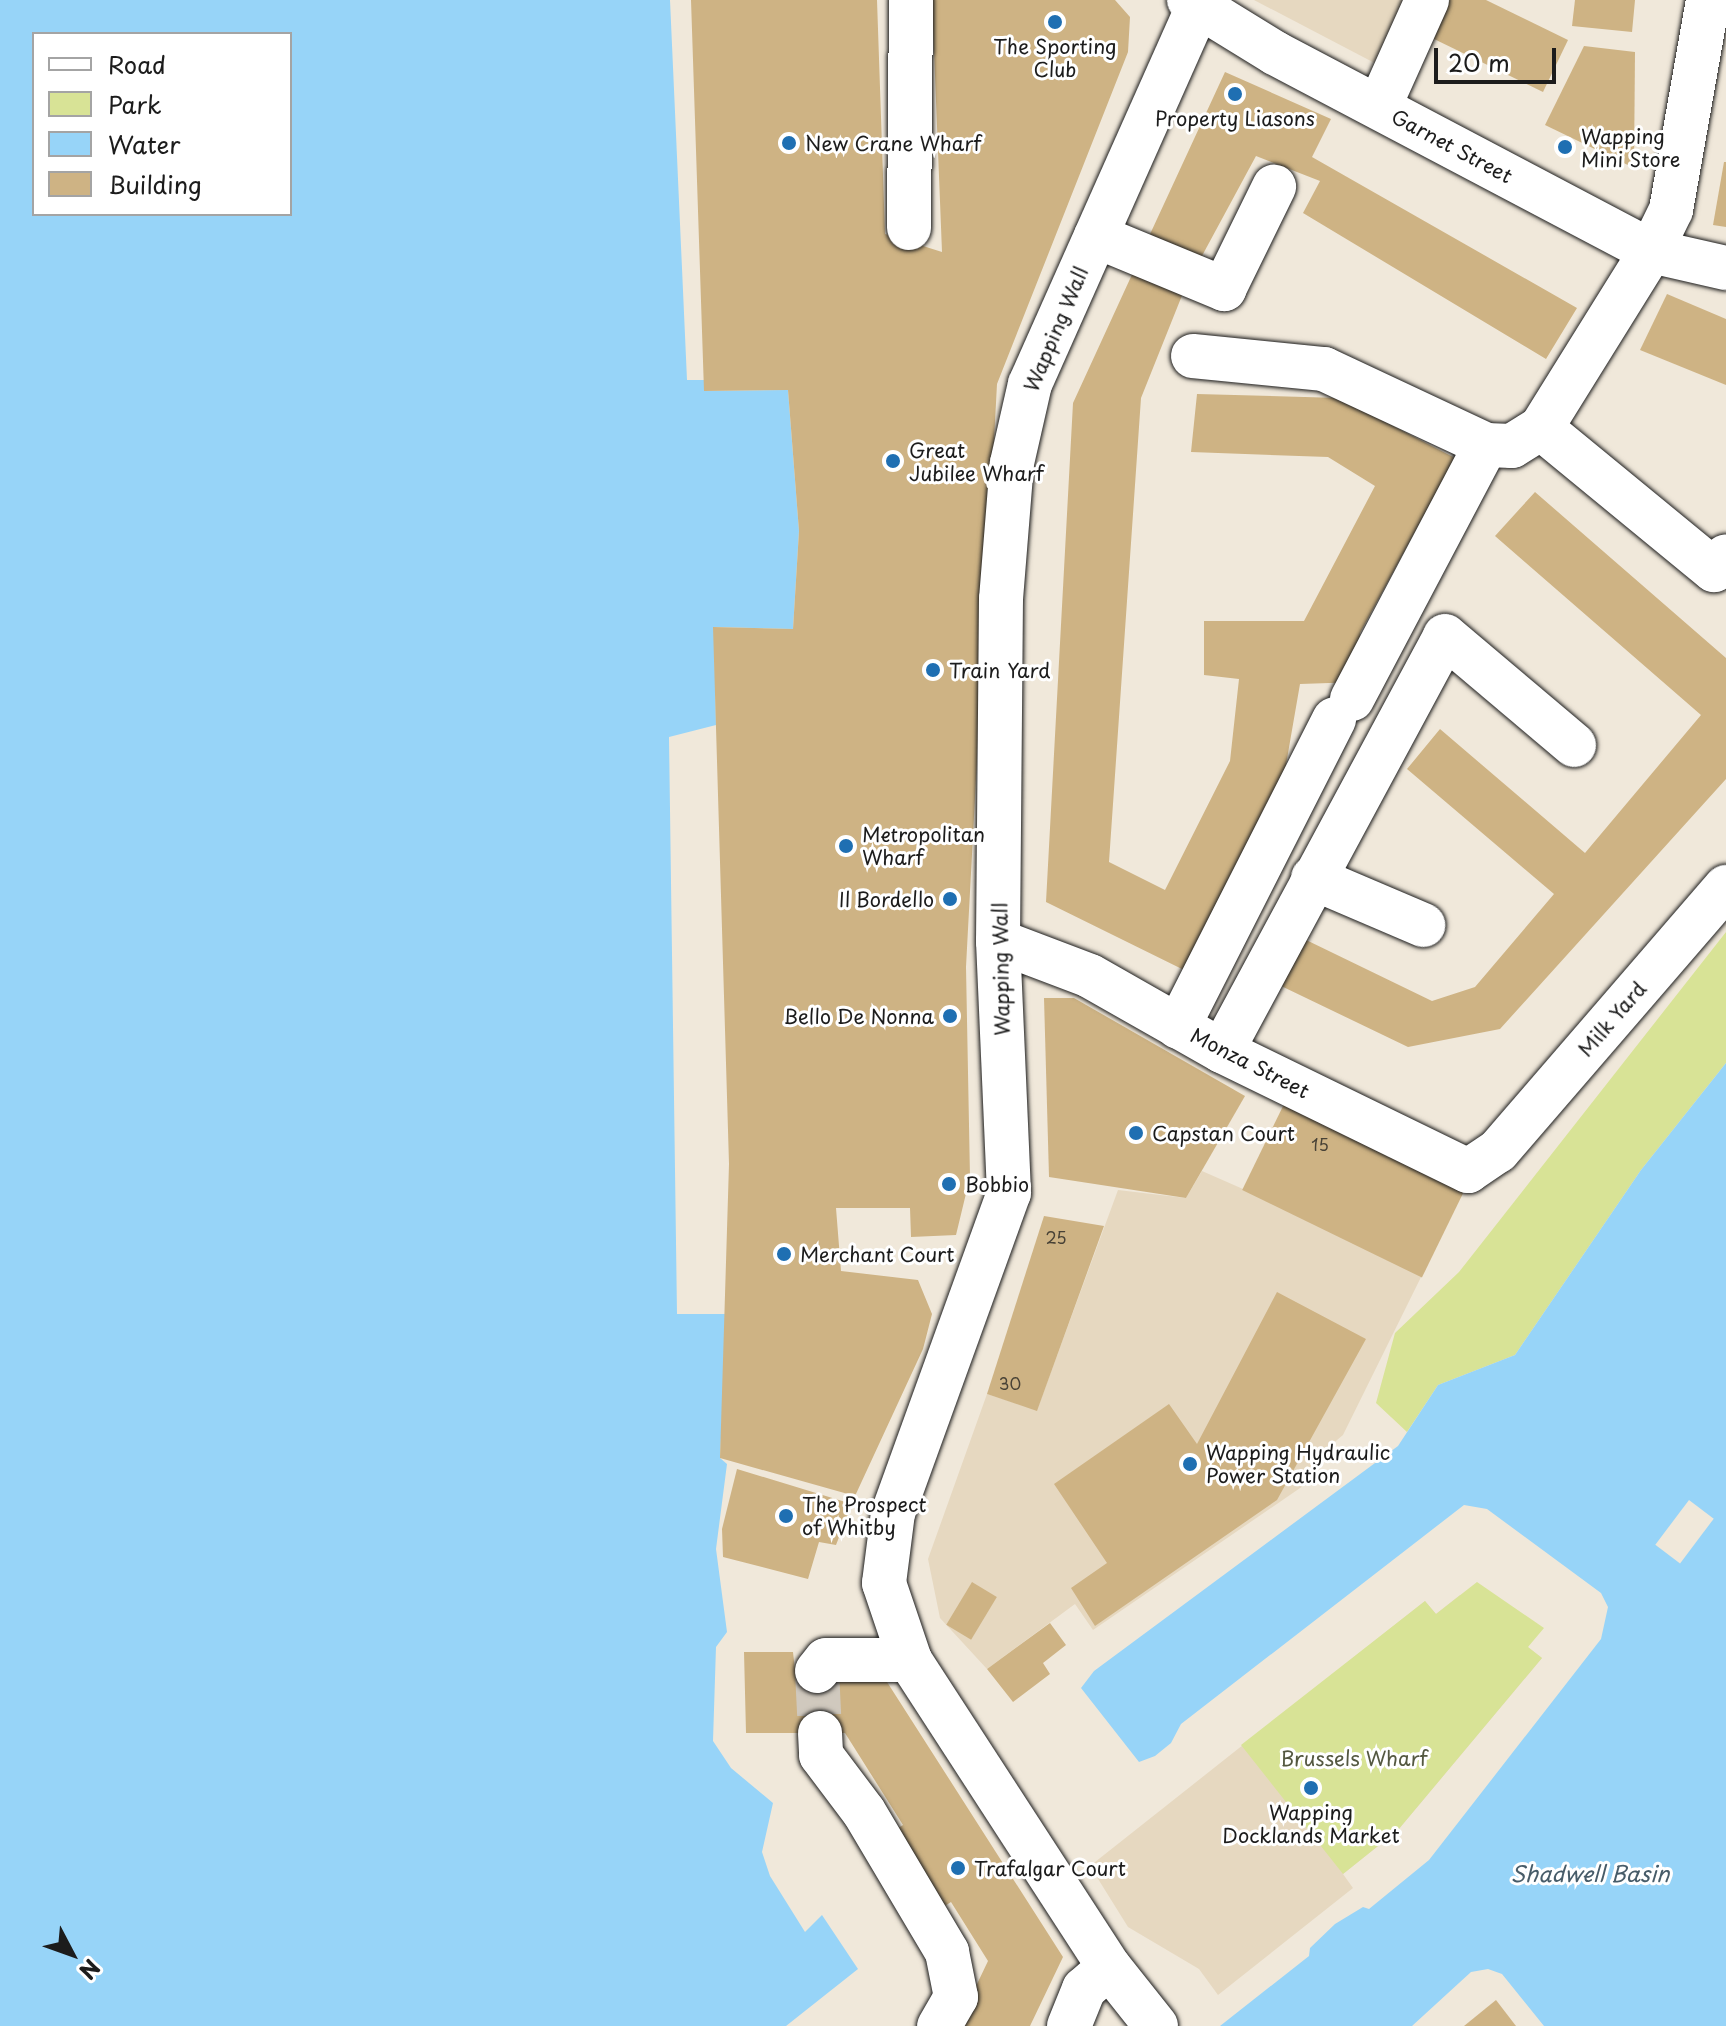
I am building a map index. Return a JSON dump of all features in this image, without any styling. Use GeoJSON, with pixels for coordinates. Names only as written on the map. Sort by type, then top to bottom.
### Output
{"type":"FeatureCollection","features":[{"type":"Feature","properties":{"kind":"street"},"geometry":{"type":"LineString","coordinates":[[909,228],[911,0]]}},
{"type":"Feature","properties":{"kind":"street"},"geometry":{"type":"LineString","coordinates":[[1379,107],[1427,0]]}},
{"type":"Feature","properties":{"kind":"street"},"geometry":{"type":"LineString","coordinates":[[1193,356],[1324,369],[1486,445],[1512,446],[1541,428],[1651,251],[1671,210],[1708,0]]}},
{"type":"Feature","properties":{"kind":"street","name":"Garnet Street"},"geometry":{"type":"LineString","coordinates":[[1194,3],[1379,107],[1651,251],[1726,268]]}},
{"type":"Feature","properties":{"kind":"street","name":"Wapping Wall"},"geometry":{"type":"LineString","coordinates":[[1149,2018],[1109,1967],[910,1660],[884,1583],[893,1513],[1009,1193],[998,941],[1001,599],[1012,463],[1030,384],[1194,3]]}},
{"type":"Feature","properties":{"kind":"street"},"geometry":{"type":"LineString","coordinates":[[1096,236],[1224,289],[1274,187]]}},
{"type":"Feature","properties":{"kind":"street"},"geometry":{"type":"LineString","coordinates":[[1541,428],[1714,570],[1726,556]]}},
{"type":"Feature","properties":{"kind":"street"},"geometry":{"type":"LineString","coordinates":[[1178,1027],[1343,709],[1486,445]]}},
{"type":"Feature","properties":{"kind":"street"},"geometry":{"type":"LineString","coordinates":[[1222,1051],[1445,636],[1574,745]]}},
{"type":"Feature","properties":{"kind":"street"},"geometry":{"type":"LineString","coordinates":[[1313,878],[1423,925]]}},
{"type":"Feature","properties":{"kind":"street","name":"Milk Yard"},"geometry":{"type":"LineString","coordinates":[[1498,1151],[1726,887]]}},
{"type":"Feature","properties":{"kind":"street","name":"Monza Street"},"geometry":{"type":"LineString","coordinates":[[998,941],[1090,976],[1222,1051],[1468,1171],[1498,1151]]}},
{"type":"Feature","properties":{"kind":"street"},"geometry":{"type":"LineString","coordinates":[[817,1671],[826,1660],[910,1660]]}},
{"type":"Feature","properties":{"kind":"street"},"geometry":{"type":"LineString","coordinates":[[820,1733],[821,1755],[864,1812],[947,1952],[956,1997],[939,2026]]}},
{"type":"Feature","properties":{"kind":"street"},"geometry":{"type":"LineString","coordinates":[[1069,2026],[1084,1989],[1109,1967]]}},
{"type":"Feature","properties":{"kind":"shaded area"},"geometry":{"type":"Polygon","coordinates":[[[1254,0],[1444,0],[1409,81],[1254,0]]]}},
{"type":"Feature","properties":{"kind":"shaded area"},"geometry":{"type":"Polygon","coordinates":[[[1202,1171],[1425,1269],[1343,1435],[1318,1456],[1303,1486],[1093,1630],[1075,1604],[987,1669],[940,1618],[928,1559],[987,1394],[1037,1410],[1118,1190],[1186,1198],[1202,1171]]]}},
{"type":"Feature","properties":{"kind":"shaded area","name":"Wapping Docklands Market"},"geometry":{"type":"Polygon","coordinates":[[[1460,1595],[1542,1658],[1398,1830],[1343,1874],[1353,1888],[1218,1995],[1199,1969],[1128,1927],[1090,1866],[1425,1601],[1436,1614],[1460,1595]]]}},
{"type":"Feature","properties":{"kind":"green space"},"geometry":{"type":"Polygon","coordinates":[[[1726,932],[1726,1063],[1641,1170],[1515,1355],[1438,1385],[1407,1432],[1376,1403],[1395,1333],[1459,1272],[1726,932]]]}},
{"type":"Feature","properties":{"kind":"green space","name":"Brussels Wharf"},"geometry":{"type":"Polygon","coordinates":[[[1477,1582],[1544,1628],[1528,1647],[1542,1658],[1398,1830],[1343,1874],[1241,1745],[1425,1601],[1436,1614],[1477,1582]]]}},
{"type":"Feature","properties":{"kind":"water"},"geometry":{"type":"Polygon","coordinates":[[[0,0],[670,0],[687,380],[704,380],[704,391],[788,390],[799,531],[793,629],[714,627],[716,725],[669,737],[677,1314],[727,1314],[720,1458],[727,1464],[716,1549],[727,1632],[716,1647],[713,1741],[731,1768],[773,1803],[762,1852],[770,1876],[805,1932],[822,1915],[858,1969],[786,2026],[0,2026],[0,0]]]}},
{"type":"Feature","properties":{"kind":"water","name":"Shadwell Basin"},"geometry":{"type":"Polygon","coordinates":[[[1726,1063],[1726,2026],[1544,2026],[1502,1974],[1488,1969],[1471,1972],[1412,2026],[1220,2026],[1309,1956],[1310,1948],[1335,1924],[1363,1907],[1369,1909],[1429,1860],[1601,1639],[1608,1607],[1601,1593],[1487,1509],[1464,1505],[1181,1724],[1171,1743],[1155,1756],[1139,1762],[1081,1688],[1094,1671],[1398,1446],[1438,1385],[1515,1355],[1641,1170],[1726,1063]]]}},
{"type":"Feature","properties":{"kind":"pier"},"geometry":{"type":"Polygon","coordinates":[[[1689,1500],[1714,1519],[1680,1563],[1655,1545],[1689,1500]]]}},
{"type":"Feature","properties":{"kind":"building"},"geometry":{"type":"Polygon","coordinates":[[[691,0],[877,0],[885,234],[942,252],[932,0],[1115,0],[1130,17],[1128,52],[997,384],[966,967],[970,1177],[956,1235],[911,1237],[910,1208],[836,1208],[841,1271],[918,1280],[932,1314],[923,1349],[855,1496],[720,1458],[729,1164],[713,627],[793,629],[799,531],[788,390],[704,391],[691,0]]]}},
{"type":"Feature","properties":{"kind":"building"},"geometry":{"type":"Polygon","coordinates":[[[1450,0],[1486,0],[1568,40],[1543,92],[1432,38],[1450,0]]]}},
{"type":"Feature","properties":{"kind":"building"},"geometry":{"type":"Polygon","coordinates":[[[1575,0],[1635,0],[1632,32],[1572,26],[1575,0]]]}},
{"type":"Feature","properties":{"kind":"building"},"geometry":{"type":"Polygon","coordinates":[[[1584,46],[1635,52],[1634,168],[1545,125],[1584,46]]]}},
{"type":"Feature","properties":{"kind":"building"},"geometry":{"type":"Polygon","coordinates":[[[1225,72],[1331,119],[1312,157],[1577,308],[1546,359],[1303,213],[1320,181],[1256,156],[1196,267],[1145,245],[1225,72]]]}},
{"type":"Feature","properties":{"kind":"building"},"geometry":{"type":"Polygon","coordinates":[[[1726,162],[1726,227],[1713,225],[1726,162]]]}},
{"type":"Feature","properties":{"kind":"building"},"geometry":{"type":"Polygon","coordinates":[[[1135,268],[1185,288],[1141,398],[1109,862],[1165,890],[1230,761],[1239,679],[1204,675],[1204,621],[1304,621],[1375,486],[1328,457],[1191,452],[1197,394],[1339,398],[1455,458],[1360,633],[1359,682],[1300,684],[1283,782],[1186,971],[1046,902],[1073,403],[1135,268]]]}},
{"type":"Feature","properties":{"kind":"building"},"geometry":{"type":"Polygon","coordinates":[[[1667,294],[1726,319],[1726,385],[1640,350],[1667,294]]]}},
{"type":"Feature","properties":{"kind":"building"},"geometry":{"type":"Polygon","coordinates":[[[1535,492],[1726,658],[1726,779],[1500,1029],[1408,1047],[1277,984],[1300,937],[1432,1001],[1475,987],[1554,894],[1407,769],[1440,729],[1585,853],[1701,715],[1495,536],[1535,492]]]}},
{"type":"Feature","properties":{"kind":"building","name":"Capstan Court"},"geometry":{"type":"Polygon","coordinates":[[[1044,998],[1074,998],[1245,1096],[1186,1198],[1049,1177],[1044,998]]]}},
{"type":"Feature","properties":{"kind":"building"},"geometry":{"type":"Polygon","coordinates":[[[1286,1100],[1466,1188],[1422,1278],[1242,1190],[1286,1100]]]}},
{"type":"Feature","properties":{"kind":"building"},"geometry":{"type":"Polygon","coordinates":[[[1044,1216],[1104,1226],[1037,1411],[987,1394],[1044,1216]]]}},
{"type":"Feature","properties":{"kind":"building","name":"Wapping Hydraulic Power Station"},"geometry":{"type":"Polygon","coordinates":[[[1277,1292],[1366,1339],[1277,1500],[1095,1626],[1071,1588],[1107,1563],[1054,1484],[1169,1404],[1197,1444],[1277,1292]]]}},
{"type":"Feature","properties":{"kind":"building","name":"The Prospect of Whitby"},"geometry":{"type":"Polygon","coordinates":[[[737,1469],[852,1504],[836,1545],[819,1542],[808,1579],[723,1557],[722,1529],[737,1469]]]}},
{"type":"Feature","properties":{"kind":"building"},"geometry":{"type":"Polygon","coordinates":[[[972,1582],[997,1597],[971,1640],[946,1625],[972,1582]]]}},
{"type":"Feature","properties":{"kind":"building"},"geometry":{"type":"Polygon","coordinates":[[[1050,1623],[1066,1645],[1043,1663],[1050,1674],[1013,1702],[987,1669],[1050,1623]]]}},
{"type":"Feature","properties":{"kind":"building","name":"Trafalgar Court"},"geometry":{"type":"Polygon","coordinates":[[[744,1652],[793,1652],[795,1670],[880,1671],[1063,1957],[1030,2026],[957,2026],[988,1961],[951,1902],[937,1911],[889,1834],[903,1825],[845,1733],[746,1733],[744,1652]]]}},
{"type":"Feature","properties":{"kind":"building"},"geometry":{"type":"Polygon","coordinates":[[[1496,2000],[1516,2026],[1464,2026],[1496,2000]]]}},
{"type":"Feature","properties":{"kind":"tunnel"},"geometry":{"type":"LineString","coordinates":[[817,1671],[820,1733]]}},
{"type":"Feature","properties":{"kind":"place","name":"The Sporting Club"},"geometry":{"type":"Point","coordinates":[1055,22]}},
{"type":"Feature","properties":{"kind":"place","name":"Property Liasons"},"geometry":{"type":"Point","coordinates":[1235,94]}},
{"type":"Feature","properties":{"kind":"place","name":"New Crane Wharf"},"geometry":{"type":"Point","coordinates":[789,143]}},
{"type":"Feature","properties":{"kind":"place","name":"Wapping Mini Store"},"geometry":{"type":"Point","coordinates":[1565,147]}},
{"type":"Feature","properties":{"kind":"place","name":"Great Jubilee Wharf"},"geometry":{"type":"Point","coordinates":[893,461]}},
{"type":"Feature","properties":{"kind":"place","name":"Train Yard"},"geometry":{"type":"Point","coordinates":[933,670]}},
{"type":"Feature","properties":{"kind":"place","name":"Metropolitan Wharf"},"geometry":{"type":"Point","coordinates":[846,846]}},
{"type":"Feature","properties":{"kind":"place","name":"Il Bordello"},"geometry":{"type":"Point","coordinates":[950,899]}},
{"type":"Feature","properties":{"kind":"place","name":"Bello De Nonna"},"geometry":{"type":"Point","coordinates":[950,1016]}},
{"type":"Feature","properties":{"kind":"place","name":"Capstan Court"},"geometry":{"type":"Point","coordinates":[1136,1133]}},
{"type":"Feature","properties":{"kind":"place","name":"Bobbio"},"geometry":{"type":"Point","coordinates":[949,1184]}},
{"type":"Feature","properties":{"kind":"place","name":"Merchant Court"},"geometry":{"type":"Point","coordinates":[784,1254]}},
{"type":"Feature","properties":{"kind":"place","name":"Wapping Hydraulic Power Station"},"geometry":{"type":"Point","coordinates":[1190,1464]}},
{"type":"Feature","properties":{"kind":"place","name":"The Prospect of Whitby"},"geometry":{"type":"Point","coordinates":[786,1516]}},
{"type":"Feature","properties":{"kind":"place","name":"Wapping Docklands Market"},"geometry":{"type":"Point","coordinates":[1311,1788]}},
{"type":"Feature","properties":{"kind":"place","name":"Trafalgar Court"},"geometry":{"type":"Point","coordinates":[958,1868]}}]}
